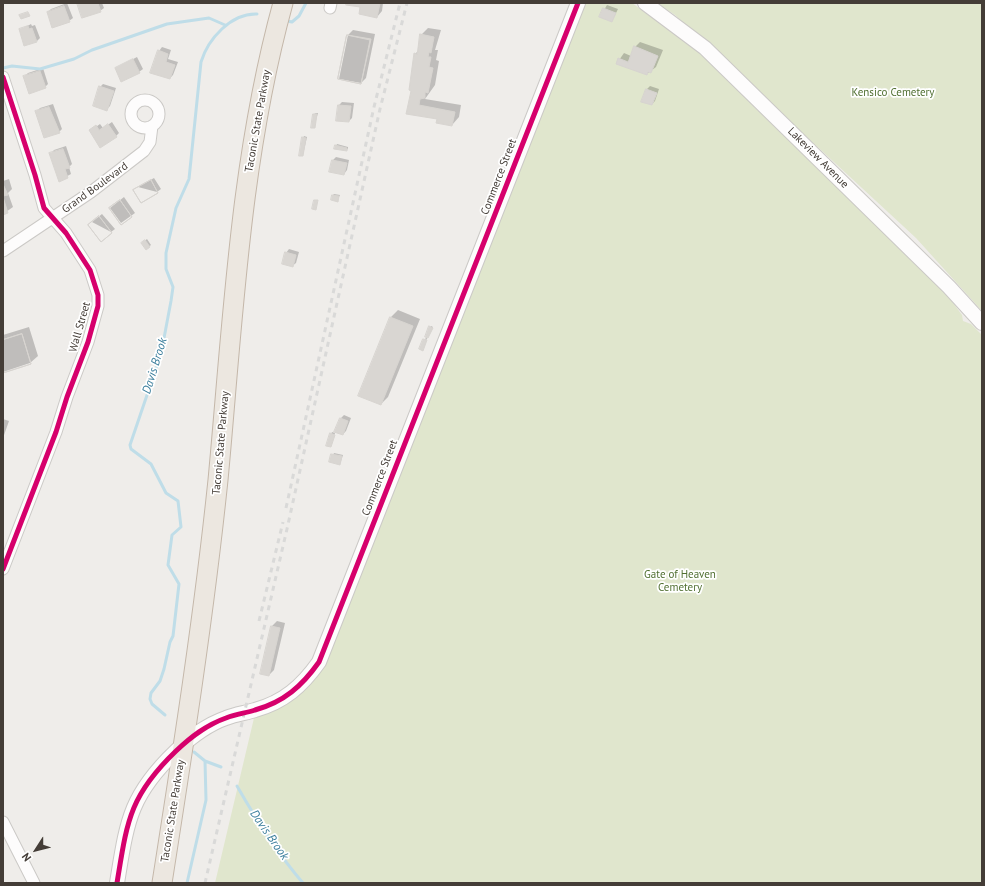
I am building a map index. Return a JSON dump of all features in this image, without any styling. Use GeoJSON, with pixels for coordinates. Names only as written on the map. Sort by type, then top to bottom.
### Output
{"type":"FeatureCollection","features":[{"type":"Feature","properties":{"kind":"highway","name":"Taconic State Parkway"},"geometry":{"type":"LineString","coordinates":[[162,883],[199,562],[234,196],[247,116],[270,3]]}},
{"type":"Feature","properties":{"kind":"highway","name":"Taconic State Parkway"},"geometry":{"type":"LineString","coordinates":[[151,883],[177,751],[210,559],[246,193],[264,85],[283,3]]}},
{"type":"Feature","properties":{"kind":"street","name":"Commerce Street"},"geometry":{"type":"LineString","coordinates":[[117,883],[125,836],[133,808],[144,788],[177,751],[211,724],[265,707],[286,697],[304,682],[319,662],[578,3]]}},
{"type":"Feature","properties":{"kind":"street","name":"Lakeview Avenue"},"geometry":{"type":"LineString","coordinates":[[645,3],[686,32],[726,68],[949,287],[982,323]]}},
{"type":"Feature","properties":{"kind":"street","name":"Wall Street"},"geometry":{"type":"LineString","coordinates":[[3,78],[44,208],[52,219],[66,233],[90,270],[98,295],[98,306],[88,342],[67,397],[56,432],[3,569]]}},
{"type":"Feature","properties":{"kind":"street","name":"Grand Boulevard"},"geometry":{"type":"LineString","coordinates":[[3,251],[52,219],[144,151],[150,142],[152,126]]}},
{"type":"Feature","properties":{"kind":"street"},"geometry":{"type":"LineString","coordinates":[[3,822],[34,883]]}},
{"type":"Feature","properties":{"kind":"green space","name":"Gate of Heaven Cemetery"},"geometry":{"type":"Polygon","coordinates":[[[585,3],[632,3],[697,50],[728,77],[756,109],[770,119],[948,296],[962,315],[963,321],[971,324],[982,335],[982,883],[215,883],[254,718],[307,687],[585,3]]]}},
{"type":"Feature","properties":{"kind":"green space","name":"Kensico Cemetery"},"geometry":{"type":"Polygon","coordinates":[[[657,3],[982,3],[982,311],[916,238],[675,15],[657,3]]]}},
{"type":"Feature","properties":{"kind":"building"},"geometry":{"type":"Polygon","coordinates":[[[77,3],[98,3],[101,12],[82,18],[77,3]]]}},
{"type":"Feature","properties":{"kind":"building"},"geometry":{"type":"Polygon","coordinates":[[[347,3],[380,3],[377,18],[359,14],[360,7],[346,5],[347,3]]]}},
{"type":"Feature","properties":{"kind":"building"},"geometry":{"type":"Polygon","coordinates":[[[64,6],[70,22],[52,28],[47,12],[64,6]]]}},
{"type":"Feature","properties":{"kind":"building"},"geometry":{"type":"Polygon","coordinates":[[[603,8],[616,13],[612,22],[599,17],[603,8]]]}},
{"type":"Feature","properties":{"kind":"building"},"geometry":{"type":"Polygon","coordinates":[[[28,12],[30,16],[21,19],[19,15],[28,12]]]}},
{"type":"Feature","properties":{"kind":"building"},"geometry":{"type":"Polygon","coordinates":[[[28,26],[29,29],[32,28],[37,42],[24,46],[19,29],[28,26]]]}},
{"type":"Feature","properties":{"kind":"building"},"geometry":{"type":"Polygon","coordinates":[[[420,34],[434,37],[431,53],[429,52],[428,57],[431,57],[429,67],[433,68],[428,93],[425,92],[425,98],[420,99],[419,105],[455,112],[452,126],[436,123],[437,119],[406,114],[411,91],[409,90],[414,53],[417,54],[420,34]]]}},
{"type":"Feature","properties":{"kind":"building"},"geometry":{"type":"Polygon","coordinates":[[[347,35],[370,40],[361,84],[338,79],[347,35]]]}},
{"type":"Feature","properties":{"kind":"building"},"geometry":{"type":"Polygon","coordinates":[[[347,35],[371,39],[361,84],[338,79],[347,35]]]}},
{"type":"Feature","properties":{"kind":"building"},"geometry":{"type":"Polygon","coordinates":[[[634,46],[658,56],[651,73],[648,72],[647,75],[616,64],[618,58],[628,62],[634,46]]]}},
{"type":"Feature","properties":{"kind":"building"},"geometry":{"type":"Polygon","coordinates":[[[158,50],[168,54],[166,62],[175,65],[170,79],[150,73],[158,50]]]}},
{"type":"Feature","properties":{"kind":"building"},"geometry":{"type":"Polygon","coordinates":[[[133,59],[140,73],[121,82],[115,68],[133,59]]]}},
{"type":"Feature","properties":{"kind":"building"},"geometry":{"type":"Polygon","coordinates":[[[40,71],[46,88],[29,94],[23,76],[40,71]]]}},
{"type":"Feature","properties":{"kind":"building"},"geometry":{"type":"Polygon","coordinates":[[[99,86],[114,91],[107,111],[93,106],[99,86]]]}},
{"type":"Feature","properties":{"kind":"building"},"geometry":{"type":"Polygon","coordinates":[[[646,89],[657,93],[652,105],[641,102],[646,89]]]}},
{"type":"Feature","properties":{"kind":"building"},"geometry":{"type":"Polygon","coordinates":[[[338,105],[351,106],[349,122],[336,121],[338,105]]]}},
{"type":"Feature","properties":{"kind":"building"},"geometry":{"type":"Polygon","coordinates":[[[49,107],[60,133],[44,138],[35,111],[49,107]]]}},
{"type":"Feature","properties":{"kind":"building"},"geometry":{"type":"Polygon","coordinates":[[[313,114],[317,114],[315,128],[311,128],[313,114]]]}},
{"type":"Feature","properties":{"kind":"building"},"geometry":{"type":"Polygon","coordinates":[[[108,124],[117,137],[100,148],[89,130],[96,125],[99,130],[108,124]]]}},
{"type":"Feature","properties":{"kind":"building"},"geometry":{"type":"Polygon","coordinates":[[[302,137],[306,138],[303,156],[299,156],[302,137]]]}},
{"type":"Feature","properties":{"kind":"building"},"geometry":{"type":"Polygon","coordinates":[[[335,145],[347,148],[347,151],[334,149],[335,145]]]}},
{"type":"Feature","properties":{"kind":"building"},"geometry":{"type":"Polygon","coordinates":[[[63,149],[70,168],[65,169],[68,178],[59,182],[49,153],[63,149]]]}},
{"type":"Feature","properties":{"kind":"building"},"geometry":{"type":"Polygon","coordinates":[[[332,160],[347,163],[344,175],[329,172],[332,160]]]}},
{"type":"Feature","properties":{"kind":"building"},"geometry":{"type":"Polygon","coordinates":[[[151,180],[158,193],[141,203],[133,190],[151,180]]]}},
{"type":"Feature","properties":{"kind":"building"},"geometry":{"type":"Polygon","coordinates":[[[151,180],[158,193],[141,203],[133,190],[151,180]]]}},
{"type":"Feature","properties":{"kind":"building"},"geometry":{"type":"Polygon","coordinates":[[[3,184],[8,195],[3,196],[3,184]]]}},
{"type":"Feature","properties":{"kind":"building"},"geometry":{"type":"Polygon","coordinates":[[[332,195],[339,196],[338,202],[331,200],[332,195]]]}},
{"type":"Feature","properties":{"kind":"building"},"geometry":{"type":"Polygon","coordinates":[[[3,197],[8,213],[3,215],[3,197]]]}},
{"type":"Feature","properties":{"kind":"building"},"geometry":{"type":"Polygon","coordinates":[[[120,200],[132,217],[121,225],[109,208],[120,200]]]}},
{"type":"Feature","properties":{"kind":"building"},"geometry":{"type":"Polygon","coordinates":[[[120,200],[132,217],[121,225],[109,208],[120,200]]]}},
{"type":"Feature","properties":{"kind":"building"},"geometry":{"type":"Polygon","coordinates":[[[314,200],[318,200],[316,210],[312,209],[314,200]]]}},
{"type":"Feature","properties":{"kind":"building"},"geometry":{"type":"Polygon","coordinates":[[[99,216],[112,233],[101,242],[88,225],[99,216]]]}},
{"type":"Feature","properties":{"kind":"building"},"geometry":{"type":"Polygon","coordinates":[[[99,216],[112,233],[101,242],[88,225],[99,216]]]}},
{"type":"Feature","properties":{"kind":"building"},"geometry":{"type":"Polygon","coordinates":[[[145,240],[150,247],[146,250],[141,243],[145,240]]]}},
{"type":"Feature","properties":{"kind":"building"},"geometry":{"type":"Polygon","coordinates":[[[285,252],[296,255],[293,267],[282,264],[285,252]]]}},
{"type":"Feature","properties":{"kind":"building"},"geometry":{"type":"Polygon","coordinates":[[[390,317],[413,326],[381,405],[358,396],[390,317]]]}},
{"type":"Feature","properties":{"kind":"building"},"geometry":{"type":"Polygon","coordinates":[[[429,326],[433,328],[428,338],[425,337],[429,326]]]}},
{"type":"Feature","properties":{"kind":"building"},"geometry":{"type":"Polygon","coordinates":[[[22,334],[31,364],[3,373],[3,340],[22,334]]]}},
{"type":"Feature","properties":{"kind":"building"},"geometry":{"type":"Polygon","coordinates":[[[22,334],[31,364],[3,373],[3,340],[22,334]]]}},
{"type":"Feature","properties":{"kind":"building"},"geometry":{"type":"Polygon","coordinates":[[[423,339],[427,340],[423,351],[419,349],[423,339]]]}},
{"type":"Feature","properties":{"kind":"building"},"geometry":{"type":"Polygon","coordinates":[[[340,418],[348,421],[343,435],[334,432],[340,418]]]}},
{"type":"Feature","properties":{"kind":"building"},"geometry":{"type":"Polygon","coordinates":[[[330,433],[335,435],[331,447],[326,446],[330,433]]]}},
{"type":"Feature","properties":{"kind":"building"},"geometry":{"type":"Polygon","coordinates":[[[331,454],[342,456],[340,465],[329,462],[331,454]]]}},
{"type":"Feature","properties":{"kind":"building"},"geometry":{"type":"Polygon","coordinates":[[[271,626],[280,628],[269,676],[260,674],[271,626]]]}},
{"type":"Feature","properties":{"kind":"waterway","name":"Davis Brook"},"geometry":{"type":"LineString","coordinates":[[287,21],[292,22],[299,16],[306,3]]}},
{"type":"Feature","properties":{"kind":"waterway","name":"Davis Brook"},"geometry":{"type":"LineString","coordinates":[[165,715],[152,704],[150,699],[151,693],[160,681],[170,642],[173,636],[179,584],[168,565],[172,535],[181,527],[178,501],[166,493],[151,464],[131,449],[130,445],[161,354],[171,301],[173,287],[166,269],[166,253],[176,208],[189,179],[201,62],[209,45],[222,29],[238,18],[257,14]]}},
{"type":"Feature","properties":{"kind":"waterway"},"geometry":{"type":"LineString","coordinates":[[3,68],[12,66],[40,69],[74,59],[92,50],[167,24],[209,18],[225,25]]}},
{"type":"Feature","properties":{"kind":"waterway","name":"Davis Brook"},"geometry":{"type":"LineString","coordinates":[[194,752],[205,761],[221,767]]}},
{"type":"Feature","properties":{"kind":"waterway"},"geometry":{"type":"LineString","coordinates":[[187,883],[206,800],[205,761]]}},
{"type":"Feature","properties":{"kind":"waterway","name":"Davis Brook"},"geometry":{"type":"LineString","coordinates":[[237,786],[268,836],[303,883]]}},
{"type":"Feature","properties":{"kind":"railway"},"geometry":{"type":"LineString","coordinates":[[286,508],[374,107],[400,3]]}},
{"type":"Feature","properties":{"kind":"railway"},"geometry":{"type":"LineString","coordinates":[[205,883],[287,529],[380,109],[407,3]]}},
{"type":"Feature","properties":{"kind":"railway"},"geometry":{"type":"LineString","coordinates":[[259,621],[283,522]]}},
{"type":"Feature","properties":{"kind":"cycle path"},"geometry":{"type":"LineString","coordinates":[[117,883],[124,843],[133,811],[139,796],[160,767],[187,741],[212,724],[265,707],[284,698],[299,686],[319,662],[578,3]]}},
{"type":"Feature","properties":{"kind":"cycle path"},"geometry":{"type":"LineString","coordinates":[[3,77],[35,175],[44,208],[66,233],[90,270],[98,295],[98,306],[88,342],[67,397],[56,432],[3,569]]}}]}
